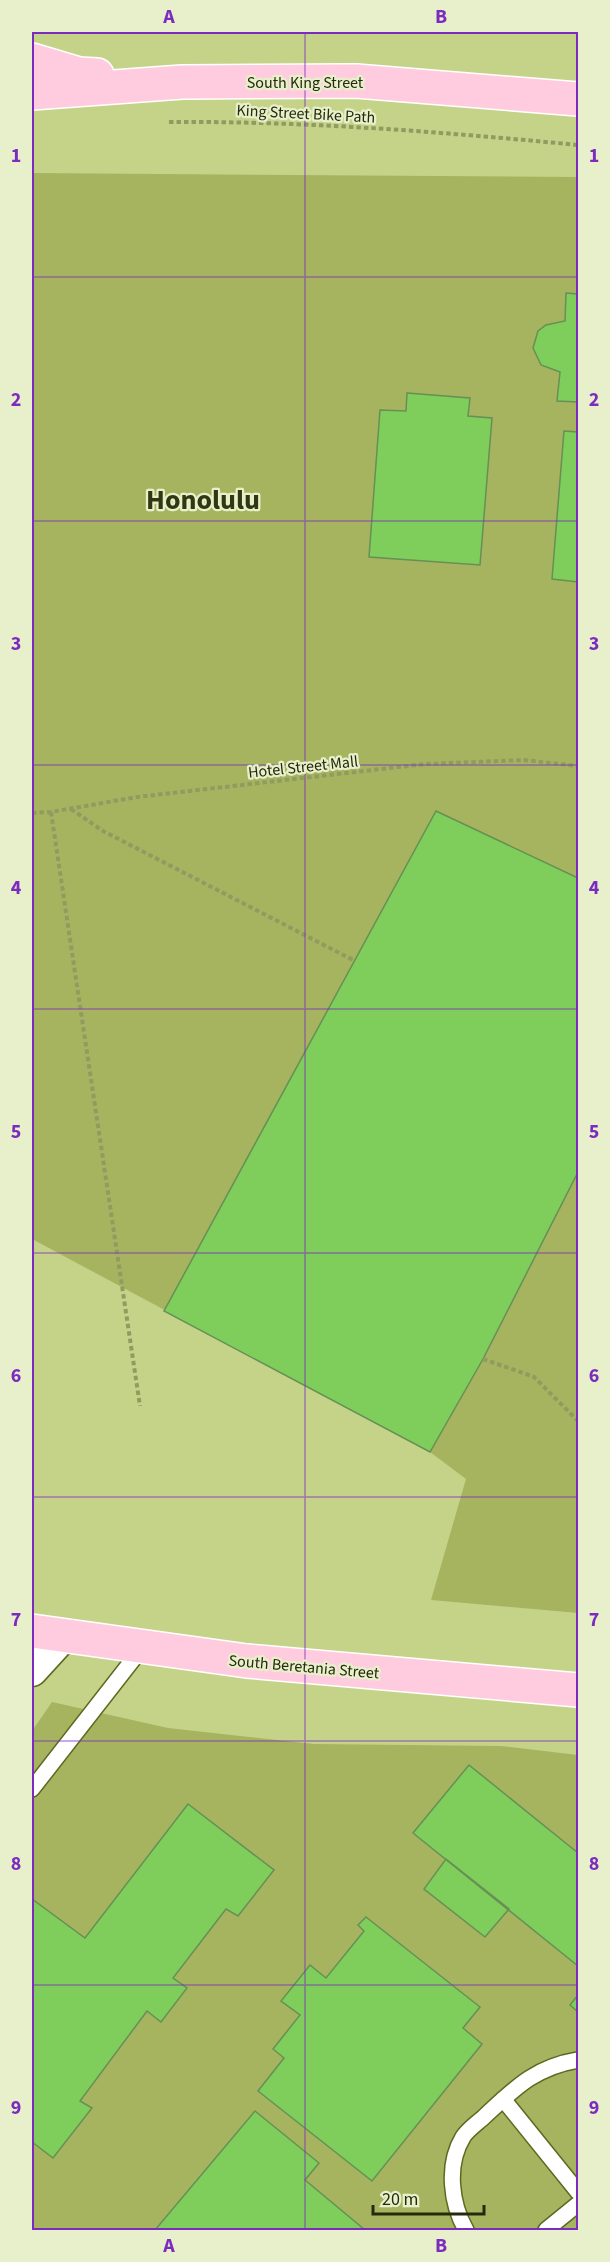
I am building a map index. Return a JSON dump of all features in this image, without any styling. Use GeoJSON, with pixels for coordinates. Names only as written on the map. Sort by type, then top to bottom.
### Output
{"type":"FeatureCollection","features":[{"type":"Feature","properties":{"kind":"main road"},"geometry":{"type":"LineString","coordinates":[[32,60],[79,74],[182,82]]}},
{"type":"Feature","properties":{"kind":"main road","name":"South King Street"},"geometry":{"type":"LineString","coordinates":[[32,93],[182,82],[356,81],[579,99]]}},
{"type":"Feature","properties":{"kind":"main road","name":"South Beretania Street"},"geometry":{"type":"LineString","coordinates":[[32,1631],[247,1662],[579,1690]]}},
{"type":"Feature","properties":{"kind":"street"},"geometry":{"type":"LineString","coordinates":[[32,1671],[64,1636]]}},
{"type":"Feature","properties":{"kind":"lane"},"geometry":{"type":"LineString","coordinates":[[32,1789],[142,1648]]}},
{"type":"Feature","properties":{"kind":"lane"},"geometry":{"type":"LineString","coordinates":[[465,2230],[452,2189],[453,2164],[463,2137],[524,2079],[557,2063],[579,2060]]}},
{"type":"Feature","properties":{"kind":"lane"},"geometry":{"type":"LineString","coordinates":[[503,2099],[579,2192]]}},
{"type":"Feature","properties":{"kind":"lane"},"geometry":{"type":"LineString","coordinates":[[546,2230],[579,2204]]}},
{"type":"Feature","properties":{"kind":"path","name":"King Street Bike Path"},"geometry":{"type":"LineString","coordinates":[[158,122],[236,121],[368,128],[579,145]]}},
{"type":"Feature","properties":{"kind":"path","name":"Hotel Street Mall"},"geometry":{"type":"LineString","coordinates":[[32,813],[71,809],[137,796],[425,764],[524,760],[579,766]]}},
{"type":"Feature","properties":{"kind":"path"},"geometry":{"type":"LineString","coordinates":[[71,809],[103,831],[355,961]]}},
{"type":"Feature","properties":{"kind":"path"},"geometry":{"type":"LineString","coordinates":[[51,812],[140,1406]]}},
{"type":"Feature","properties":{"kind":"path"},"geometry":{"type":"LineString","coordinates":[[483,1359],[534,1377],[579,1421]]}},
{"type":"Feature","properties":{"kind":"green space"},"geometry":{"type":"Polygon","coordinates":[[[32,173],[578,177],[578,1613],[431,1600],[466,1479],[430,1452],[32,1239],[32,173]]]}},
{"type":"Feature","properties":{"kind":"green space"},"geometry":{"type":"Polygon","coordinates":[[[52,1702],[168,1728],[314,1744],[501,1746],[578,1755],[578,2230],[32,2230],[32,1731],[52,1702]]]}},
{"type":"Feature","properties":{"kind":"building"},"geometry":{"type":"Polygon","coordinates":[[[566,293],[578,294],[578,402],[557,401],[560,372],[541,365],[533,348],[538,331],[546,325],[565,321],[566,293]]]}},
{"type":"Feature","properties":{"kind":"building"},"geometry":{"type":"Polygon","coordinates":[[[407,393],[470,398],[468,416],[492,418],[480,565],[369,557],[380,410],[406,411],[407,393]]]}},
{"type":"Feature","properties":{"kind":"building"},"geometry":{"type":"Polygon","coordinates":[[[564,431],[578,432],[578,582],[552,579],[564,431]]]}},
{"type":"Feature","properties":{"kind":"building"},"geometry":{"type":"Polygon","coordinates":[[[436,811],[578,878],[578,1172],[483,1359],[430,1452],[164,1311],[436,811]]]}},
{"type":"Feature","properties":{"kind":"building"},"geometry":{"type":"Polygon","coordinates":[[[469,1765],[578,1853],[578,1966],[413,1833],[469,1765]]]}},
{"type":"Feature","properties":{"kind":"building"},"geometry":{"type":"Polygon","coordinates":[[[188,1804],[274,1870],[238,1916],[226,1909],[173,1978],[187,1988],[161,2022],[147,2011],[80,2101],[92,2108],[53,2158],[32,2142],[32,1899],[85,1938],[188,1804]]]}},
{"type":"Feature","properties":{"kind":"building"},"geometry":{"type":"Polygon","coordinates":[[[446,1859],[509,1909],[485,1937],[424,1889],[446,1859]]]}},
{"type":"Feature","properties":{"kind":"building"},"geometry":{"type":"Polygon","coordinates":[[[366,1917],[480,2007],[463,2028],[482,2044],[372,2181],[258,2091],[284,2058],[273,2049],[300,2015],[281,2001],[310,1965],[326,1978],[364,1931],[358,1925],[366,1917]]]}},
{"type":"Feature","properties":{"kind":"building"},"geometry":{"type":"Polygon","coordinates":[[[578,1995],[578,2012],[570,2005],[578,1995]]]}},
{"type":"Feature","properties":{"kind":"building"},"geometry":{"type":"Polygon","coordinates":[[[255,2111],[319,2163],[305,2180],[365,2230],[155,2230],[255,2111]]]}},
{"type":"Feature","properties":{"kind":"district","name":"Honolulu"},"geometry":{"type":"Point","coordinates":[203,499]}}]}
